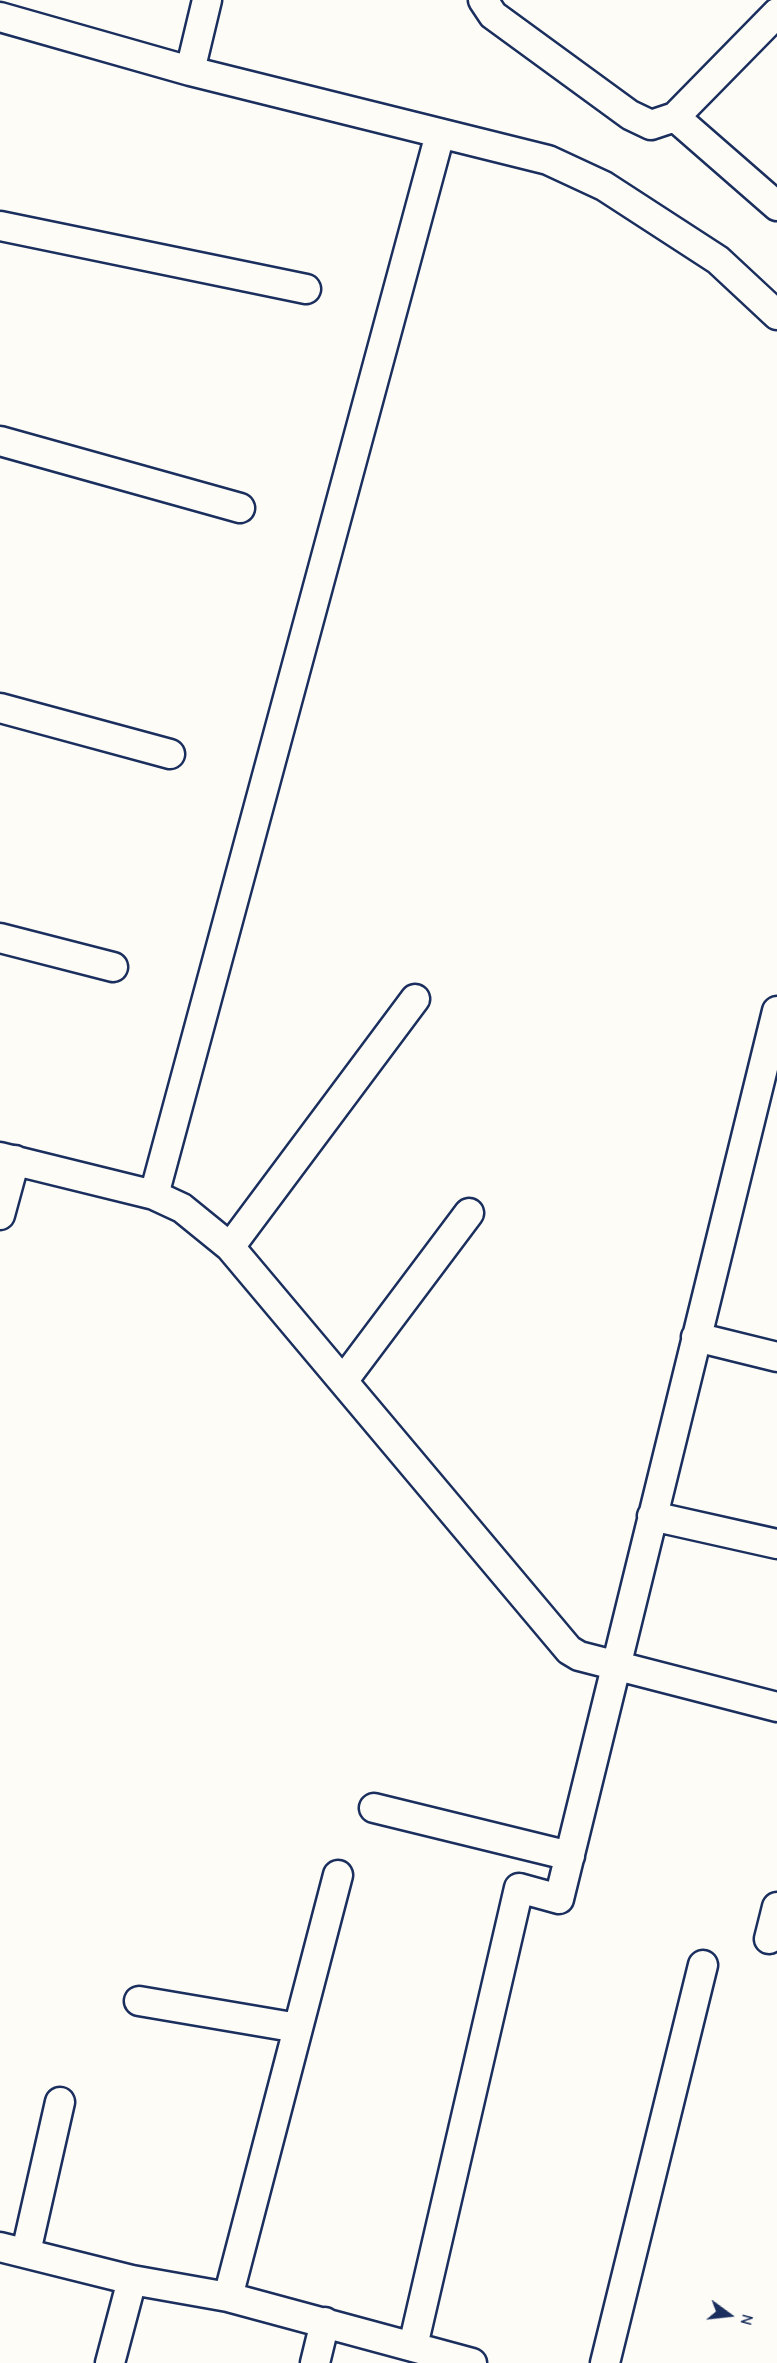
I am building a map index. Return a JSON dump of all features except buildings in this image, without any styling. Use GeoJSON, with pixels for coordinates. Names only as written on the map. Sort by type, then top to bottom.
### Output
{"type":"FeatureCollection","features":[{"type":"Feature","properties":{"kind":"street"},"geometry":{"type":"LineString","coordinates":[[190,71],[207,0]]}},
{"type":"Feature","properties":{"kind":"street"},"geometry":{"type":"LineString","coordinates":[[483,0],[493,15],[630,115],[651,125],[675,117],[777,13]]}},
{"type":"Feature","properties":{"kind":"street"},"geometry":{"type":"LineString","coordinates":[[0,16],[190,71],[548,160],[604,186],[718,260],[777,315]]}},
{"type":"Feature","properties":{"kind":"street"},"geometry":{"type":"LineString","coordinates":[[675,117],[777,206]]}},
{"type":"Feature","properties":{"kind":"street"},"geometry":{"type":"LineString","coordinates":[[154,1195],[440,134]]}},
{"type":"Feature","properties":{"kind":"street"},"geometry":{"type":"LineString","coordinates":[[0,226],[306,289]]}},
{"type":"Feature","properties":{"kind":"street"},"geometry":{"type":"LineString","coordinates":[[0,441],[240,508]]}},
{"type":"Feature","properties":{"kind":"street"},"geometry":{"type":"LineString","coordinates":[[0,708],[170,754]]}},
{"type":"Feature","properties":{"kind":"street"},"geometry":{"type":"LineString","coordinates":[[0,938],[113,967]]}},
{"type":"Feature","properties":{"kind":"street"},"geometry":{"type":"LineString","coordinates":[[230,1247],[415,999]]}},
{"type":"Feature","properties":{"kind":"street"},"geometry":{"type":"LineString","coordinates":[[413,2346],[519,1888],[559,1899],[777,1011]]}},
{"type":"Feature","properties":{"kind":"street"},"geometry":{"type":"LineString","coordinates":[[0,1215],[8,1159],[154,1195],[182,1208],[230,1247],[569,1650],[579,1656],[777,1707]]}},
{"type":"Feature","properties":{"kind":"street"},"geometry":{"type":"LineString","coordinates":[[343,1381],[469,1213]]}},
{"type":"Feature","properties":{"kind":"street"},"geometry":{"type":"LineString","coordinates":[[696,1336],[777,1357]]}},
{"type":"Feature","properties":{"kind":"street"},"geometry":{"type":"LineString","coordinates":[[652,1516],[777,1544]]}},
{"type":"Feature","properties":{"kind":"street"},"geometry":{"type":"LineString","coordinates":[[374,1808],[570,1856]]}},
{"type":"Feature","properties":{"kind":"street"},"geometry":{"type":"LineString","coordinates":[[228,2297],[338,1875]]}},
{"type":"Feature","properties":{"kind":"street"},"geometry":{"type":"LineString","coordinates":[[769,1939],[777,1907]]}},
{"type":"Feature","properties":{"kind":"street"},"geometry":{"type":"LineString","coordinates":[[605,2363],[703,1965]]}},
{"type":"Feature","properties":{"kind":"street"},"geometry":{"type":"LineString","coordinates":[[139,2001],[298,2028]]}},
{"type":"Feature","properties":{"kind":"street"},"geometry":{"type":"LineString","coordinates":[[60,2102],[13,2250],[132,2280],[228,2297],[472,2363]]}},
{"type":"Feature","properties":{"kind":"street"},"geometry":{"type":"LineString","coordinates":[[110,2363],[132,2280]]}},
{"type":"Feature","properties":{"kind":"street"},"geometry":{"type":"LineString","coordinates":[[315,2363],[325,2322]]}}]}
